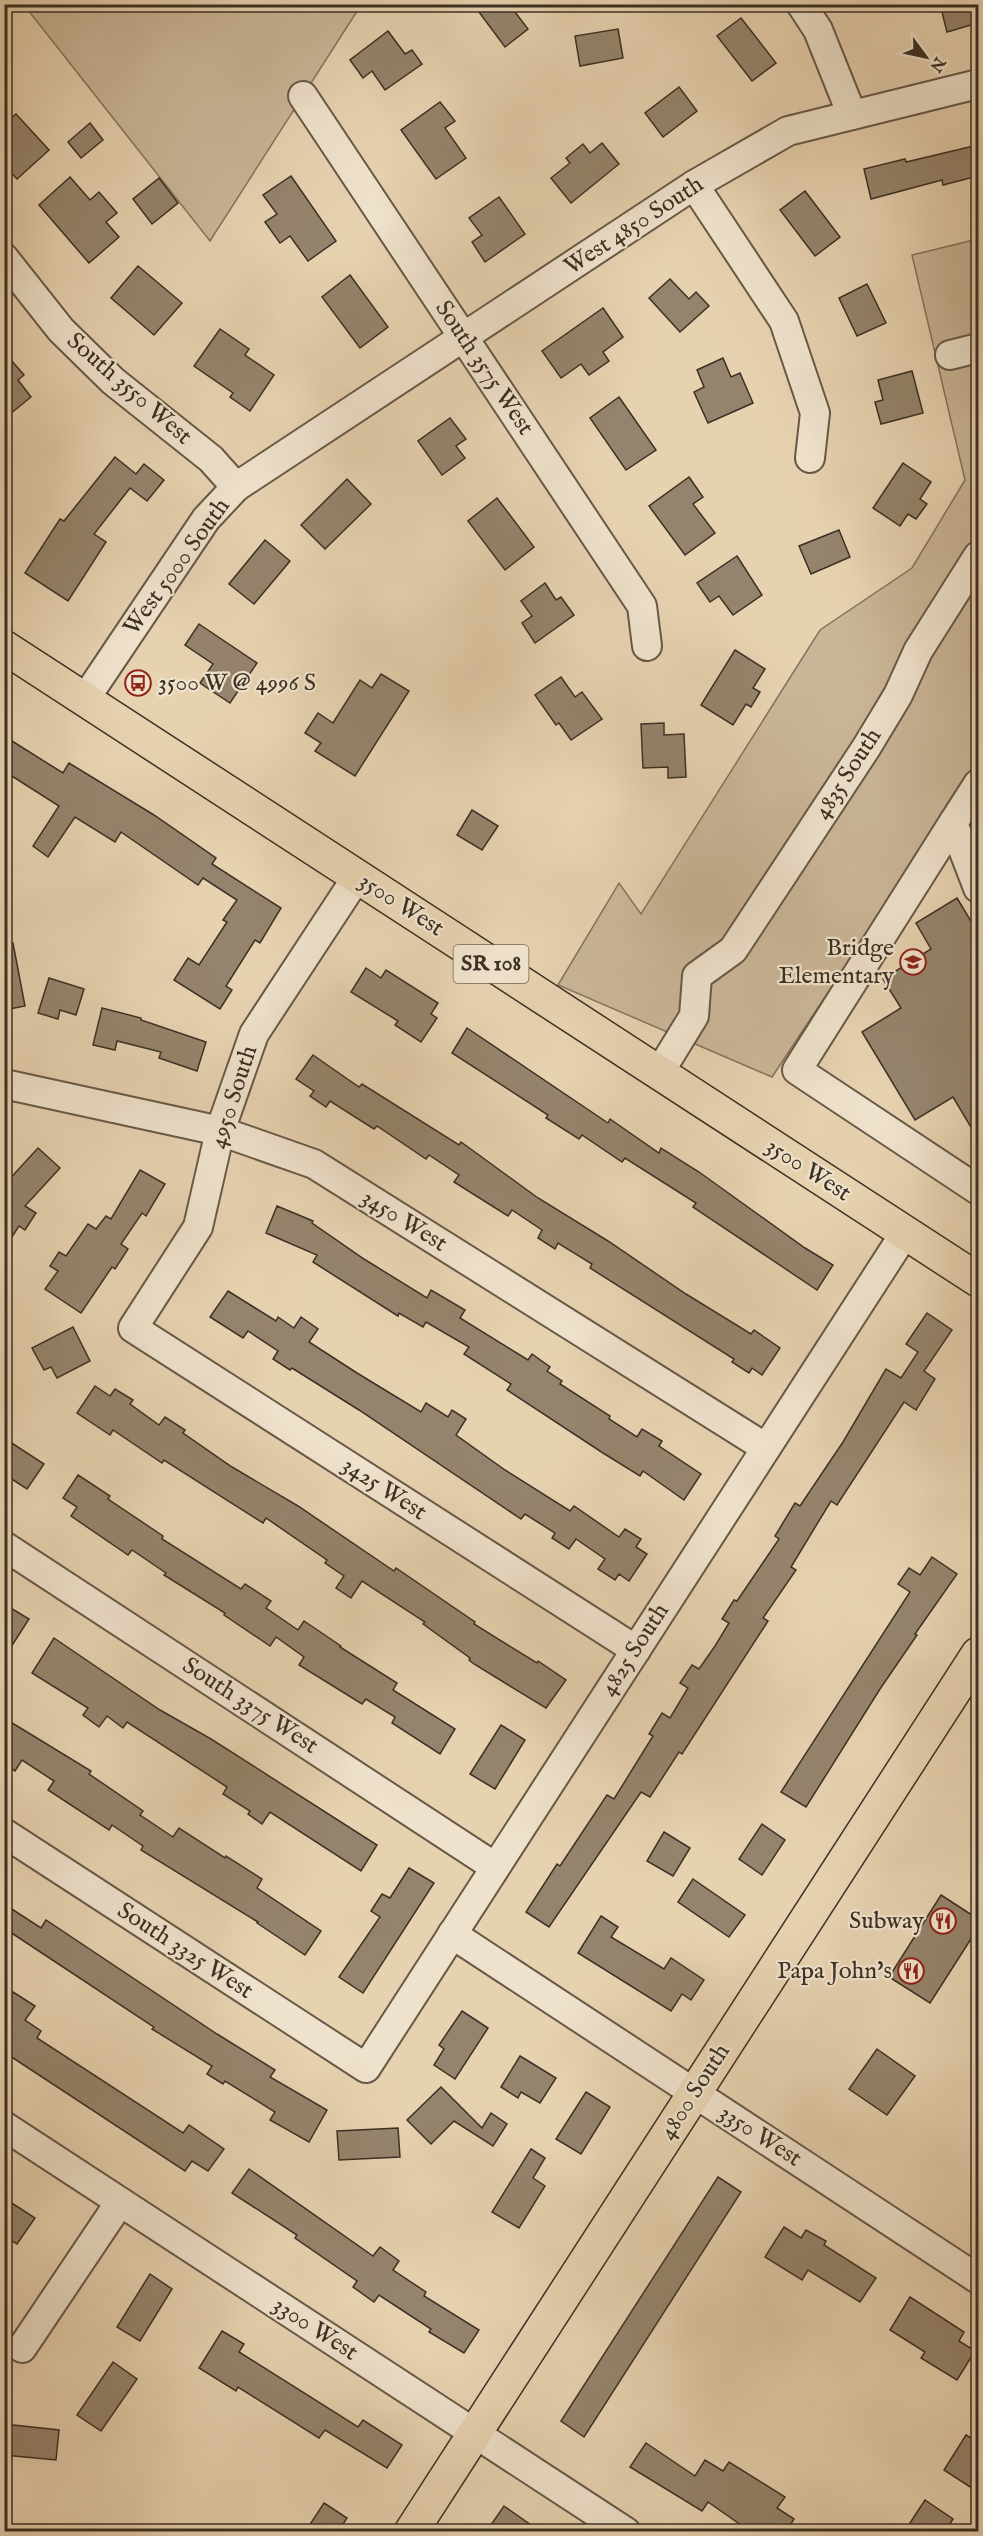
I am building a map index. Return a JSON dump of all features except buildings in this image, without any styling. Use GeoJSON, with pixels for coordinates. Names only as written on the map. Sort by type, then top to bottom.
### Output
{"type":"FeatureCollection","features":[{"type":"Feature","properties":{"kind":"main road","name":"3500 West"},"geometry":{"type":"LineString","coordinates":[[4,647],[978,1280]]}},
{"type":"Feature","properties":{"kind":"main road","name":"4800 South"},"geometry":{"type":"LineString","coordinates":[[411,2532],[978,1654]]}},
{"type":"Feature","properties":{"kind":"street"},"geometry":{"type":"LineString","coordinates":[[801,4],[818,30],[852,115]]}},
{"type":"Feature","properties":{"kind":"street","name":"West 4850 South"},"geometry":{"type":"LineString","coordinates":[[316,432],[464,338],[694,185],[788,131],[978,84]]}},
{"type":"Feature","properties":{"kind":"street","name":"South 3575 West"},"geometry":{"type":"LineString","coordinates":[[303,96],[642,606],[647,646]]}},
{"type":"Feature","properties":{"kind":"street"},"geometry":{"type":"LineString","coordinates":[[694,185],[784,321],[815,413],[810,458]]}},
{"type":"Feature","properties":{"kind":"street","name":"South 3550 West"},"geometry":{"type":"LineString","coordinates":[[4,258],[61,330],[76,345],[113,381],[211,459],[236,487]]}},
{"type":"Feature","properties":{"kind":"street"},"geometry":{"type":"LineString","coordinates":[[950,355],[978,348]]}},
{"type":"Feature","properties":{"kind":"street","name":"West 5000 South"},"geometry":{"type":"LineString","coordinates":[[85,699],[206,519],[236,487],[316,432]]}},
{"type":"Feature","properties":{"kind":"street","name":"4835 South"},"geometry":{"type":"LineString","coordinates":[[659,1073],[694,1016],[697,976],[734,950],[866,748],[898,695],[918,651],[978,556]]}},
{"type":"Feature","properties":{"kind":"street"},"geometry":{"type":"LineString","coordinates":[[978,784],[797,1070],[978,1190]]}},
{"type":"Feature","properties":{"kind":"street"},"geometry":{"type":"LineString","coordinates":[[953,823],[978,888]]}},
{"type":"Feature","properties":{"kind":"street","name":"4950 South"},"geometry":{"type":"LineString","coordinates":[[133,1328],[198,1227],[220,1131],[254,1034],[357,877]]}},
{"type":"Feature","properties":{"kind":"street","name":"3450 West"},"geometry":{"type":"LineString","coordinates":[[4,1084],[220,1131],[314,1164],[766,1448]]}},
{"type":"Feature","properties":{"kind":"street","name":"4825 South"},"geometry":{"type":"LineString","coordinates":[[366,2068],[905,1233]]}},
{"type":"Feature","properties":{"kind":"street","name":"3425 West"},"geometry":{"type":"LineString","coordinates":[[133,1328],[636,1650]]}},
{"type":"Feature","properties":{"kind":"street","name":"South 3375 West"},"geometry":{"type":"LineString","coordinates":[[4,1546],[495,1867]]}},
{"type":"Feature","properties":{"kind":"street","name":"South 3325 West"},"geometry":{"type":"LineString","coordinates":[[4,1833],[366,2068]]}},
{"type":"Feature","properties":{"kind":"street","name":"3350 West"},"geometry":{"type":"LineString","coordinates":[[452,1934],[978,2279]]}},
{"type":"Feature","properties":{"kind":"street","name":"3300 West"},"geometry":{"type":"LineString","coordinates":[[4,2126],[627,2532]]}},
{"type":"Feature","properties":{"kind":"street"},"geometry":{"type":"LineString","coordinates":[[22,2348],[120,2202]]}},
{"type":"Feature","properties":{"kind":"shaded area"},"geometry":{"type":"Polygon","coordinates":[[[24,5],[361,5],[210,241],[24,5]]]}},
{"type":"Feature","properties":{"kind":"shaded area"},"geometry":{"type":"Polygon","coordinates":[[[978,239],[978,766],[772,1077],[558,985],[619,883],[641,914],[820,630],[912,568],[965,480],[912,255],[978,239]]]}},
{"type":"Feature","properties":{"kind":"place","name":"3500 W @ 4996 S"},"geometry":{"type":"Point","coordinates":[138,683]}},
{"type":"Feature","properties":{"kind":"place","name":"Bridge Elementary"},"geometry":{"type":"Point","coordinates":[913,962]}},
{"type":"Feature","properties":{"kind":"place","name":"Subway"},"geometry":{"type":"Point","coordinates":[943,1921]}},
{"type":"Feature","properties":{"kind":"place","name":"Papa John's"},"geometry":{"type":"Point","coordinates":[911,1971]}}]}
